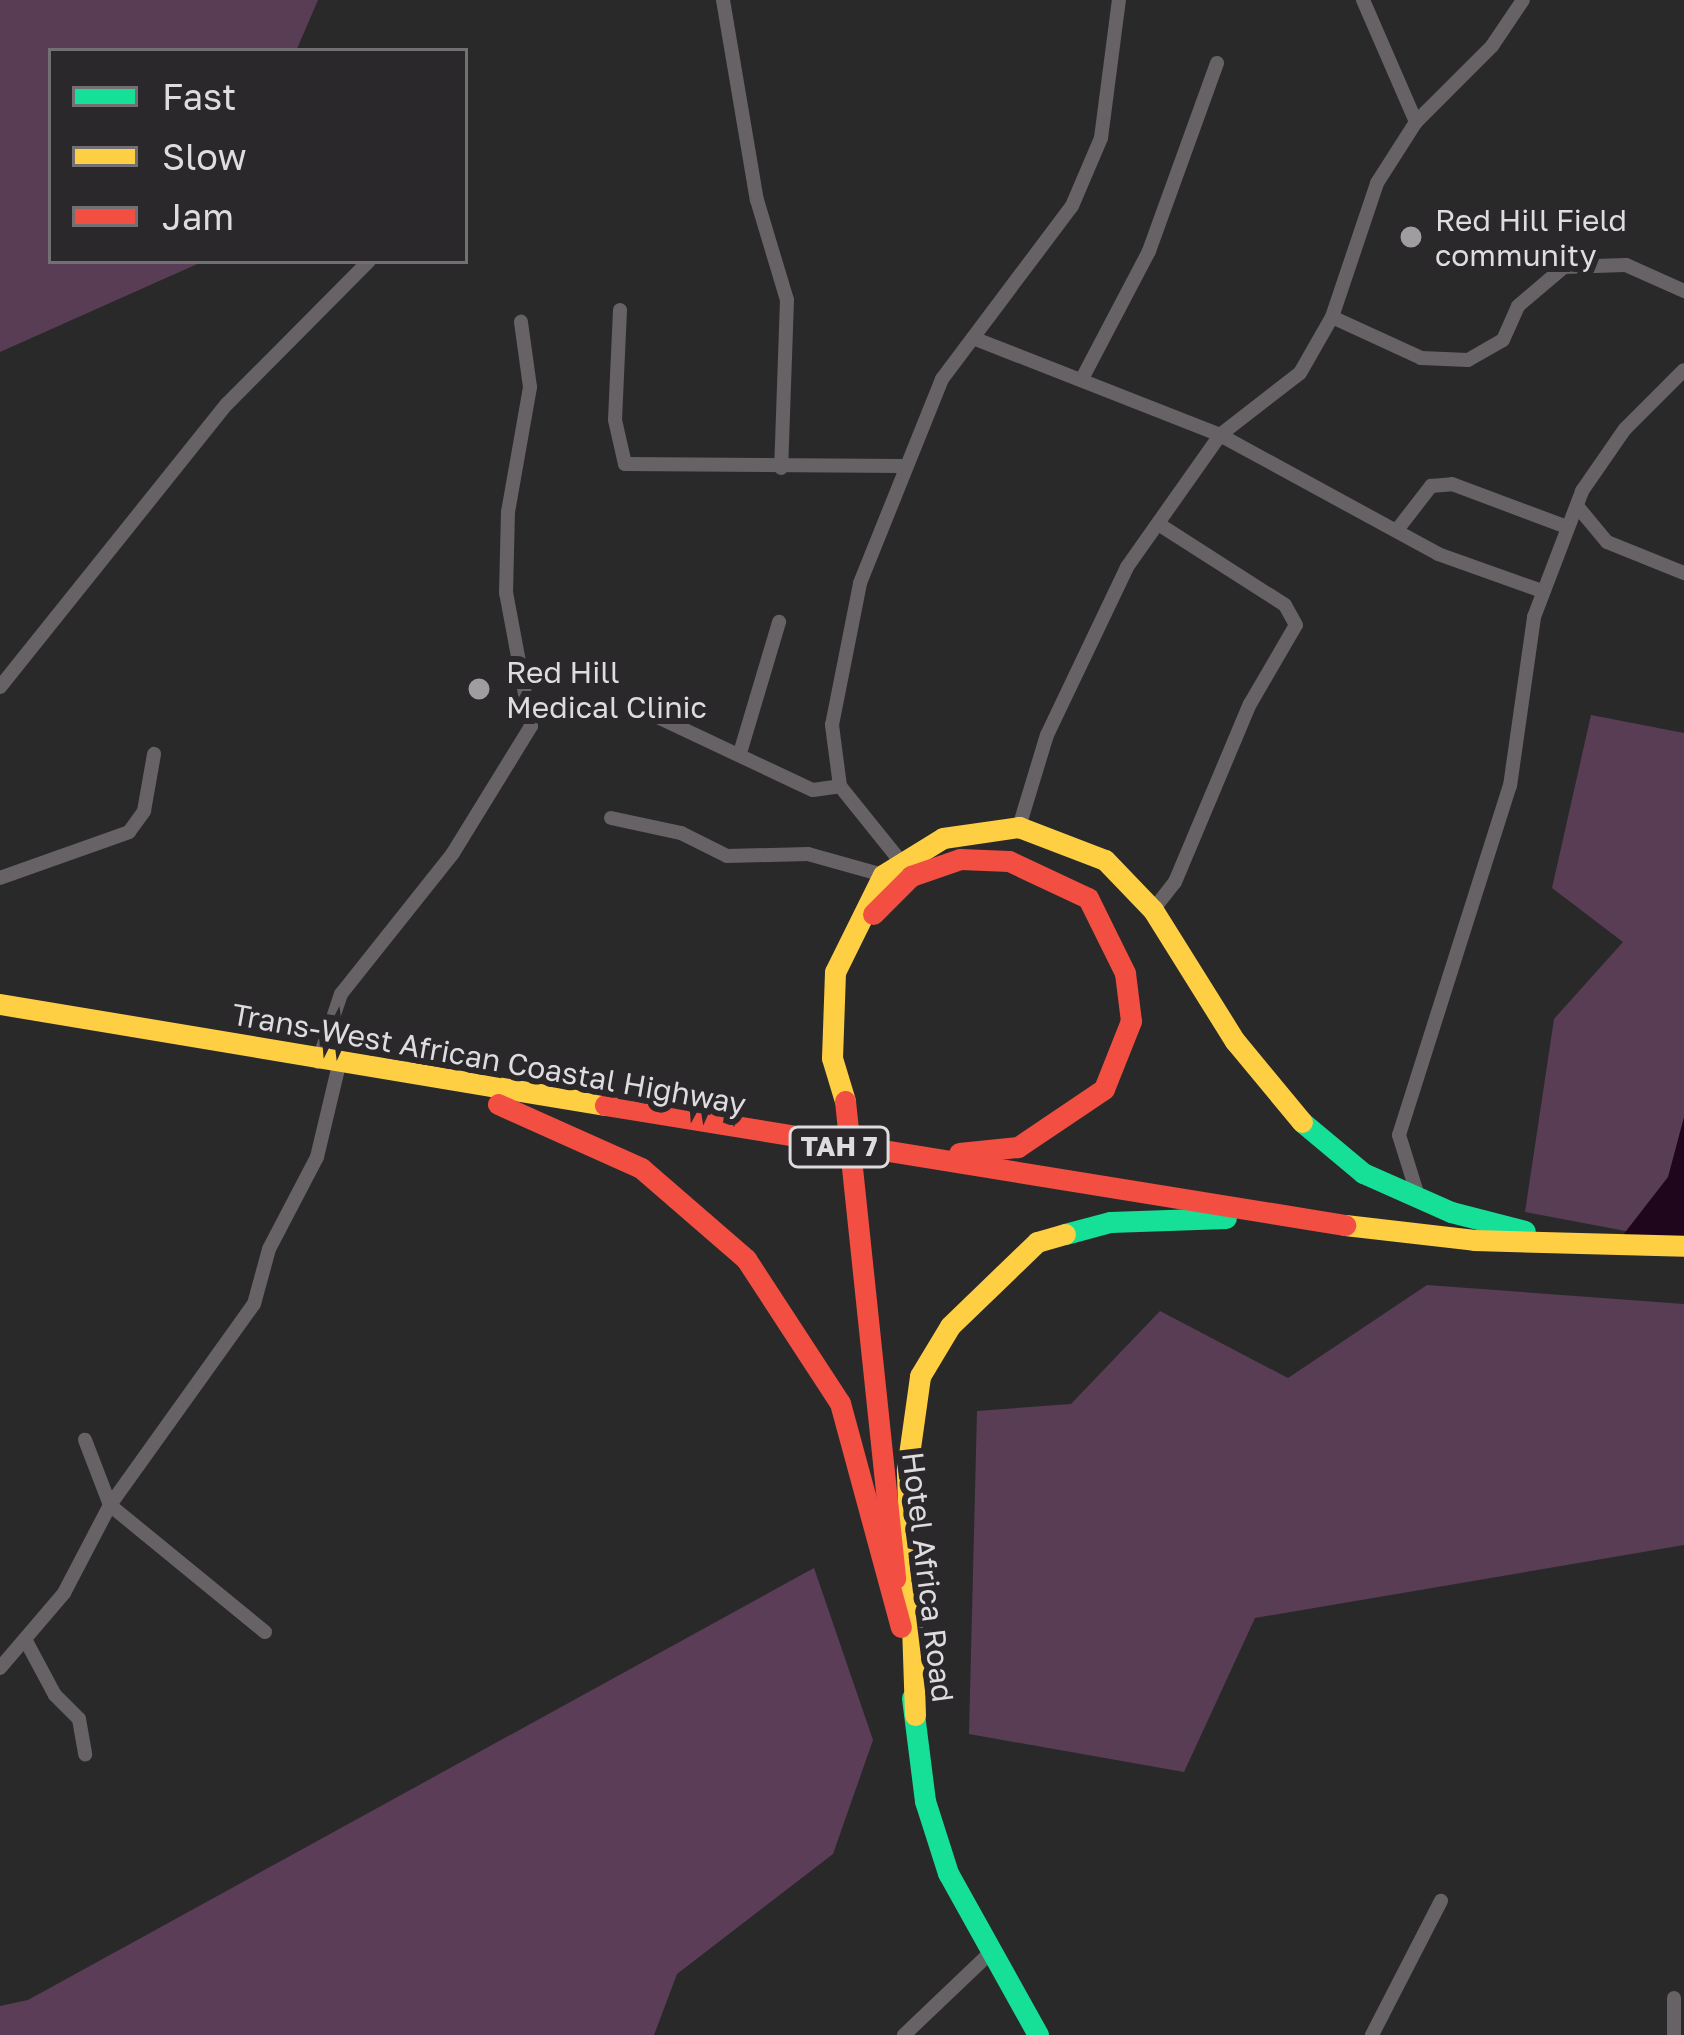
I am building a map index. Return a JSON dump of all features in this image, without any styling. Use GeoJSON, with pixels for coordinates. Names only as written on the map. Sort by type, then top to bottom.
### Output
{"type":"FeatureCollection","features":[{"type":"Feature","properties":{"kind":"main road"},"geometry":{"type":"LineString","coordinates":[[846,1111],[832,1058],[835,972],[892,868],[943,838],[1019,827],[1105,860],[1153,910],[1235,1041],[1294,1117],[1363,1173],[1421,1200],[1574,1243]]}},
{"type":"Feature","properties":{"kind":"main road"},"geometry":{"type":"LineString","coordinates":[[846,1111],[838,1055],[847,969],[882,901],[911,876],[960,859],[1009,861],[1088,898],[1125,973],[1130,1021],[1104,1090],[1018,1147],[890,1155]]}},
{"type":"Feature","properties":{"kind":"main road","name":"Trans-West African Coastal Highway"},"geometry":{"type":"LineString","coordinates":[[0,1004],[328,1063],[1283,1218],[1574,1243],[1684,1246]]}},
{"type":"Feature","properties":{"kind":"main road"},"geometry":{"type":"LineString","coordinates":[[362,1068],[573,1131],[641,1168],[746,1258],[841,1403],[901,1627]]}},
{"type":"Feature","properties":{"kind":"main road","name":"Hotel Africa Road"},"geometry":{"type":"LineString","coordinates":[[846,1111],[901,1627],[925,1801],[942,1856],[1038,2035]]}},
{"type":"Feature","properties":{"kind":"main road"},"geometry":{"type":"LineString","coordinates":[[915,1714],[907,1468],[920,1376],[950,1325],[1037,1242],[1109,1222],[1283,1218]]}},
{"type":"Feature","properties":{"kind":"street"},"geometry":{"type":"LineString","coordinates":[[723,0],[757,200],[787,299],[781,468]]}},
{"type":"Feature","properties":{"kind":"street"},"geometry":{"type":"LineString","coordinates":[[892,868],[840,786],[832,725],[860,583],[901,466],[942,379],[1072,206],[1101,137],[1119,0]]}},
{"type":"Feature","properties":{"kind":"street"},"geometry":{"type":"LineString","coordinates":[[1364,0],[1416,122]]}},
{"type":"Feature","properties":{"kind":"street"},"geometry":{"type":"LineString","coordinates":[[1019,827],[1047,735],[1094,626],[1220,435],[1300,374],[1332,317],[1376,183],[1416,122],[1492,46],[1523,0]]}},
{"type":"Feature","properties":{"kind":"street"},"geometry":{"type":"LineString","coordinates":[[1084,376],[1156,234],[1217,62]]}},
{"type":"Feature","properties":{"kind":"street"},"geometry":{"type":"LineString","coordinates":[[0,687],[227,404],[365,264]]}},
{"type":"Feature","properties":{"kind":"street"},"geometry":{"type":"LineString","coordinates":[[1332,317],[1421,358],[1468,360],[1503,340],[1531,290],[1564,267],[1626,265],[1684,291]]}},
{"type":"Feature","properties":{"kind":"street"},"geometry":{"type":"LineString","coordinates":[[620,310],[615,420],[626,464],[901,466]]}},
{"type":"Feature","properties":{"kind":"street"},"geometry":{"type":"LineString","coordinates":[[0,1668],[64,1593],[110,1505],[254,1304],[269,1250],[317,1156],[341,994],[453,853],[531,726],[506,593],[508,512],[530,387],[521,322]]}},
{"type":"Feature","properties":{"kind":"street"},"geometry":{"type":"LineString","coordinates":[[973,338],[1084,376],[1220,435],[1438,554],[1543,591]]}},
{"type":"Feature","properties":{"kind":"street"},"geometry":{"type":"LineString","coordinates":[[1421,1200],[1405,1172],[1399,1136],[1510,786],[1543,591],[1577,506],[1625,430],[1684,370]]}},
{"type":"Feature","properties":{"kind":"street"},"geometry":{"type":"LineString","coordinates":[[1397,530],[1431,486],[1452,484],[1567,526]]}},
{"type":"Feature","properties":{"kind":"street"},"geometry":{"type":"LineString","coordinates":[[1577,506],[1607,542],[1684,573]]}},
{"type":"Feature","properties":{"kind":"street"},"geometry":{"type":"LineString","coordinates":[[1153,910],[1174,882],[1250,704],[1296,625],[1285,605],[1160,526]]}},
{"type":"Feature","properties":{"kind":"street"},"geometry":{"type":"LineString","coordinates":[[740,753],[778,622]]}},
{"type":"Feature","properties":{"kind":"street"},"geometry":{"type":"LineString","coordinates":[[649,713],[813,790],[840,786]]}},
{"type":"Feature","properties":{"kind":"street"},"geometry":{"type":"LineString","coordinates":[[0,878],[129,832],[144,812],[154,754]]}},
{"type":"Feature","properties":{"kind":"street"},"geometry":{"type":"LineString","coordinates":[[611,818],[681,833],[727,856],[808,854],[892,868]]}},
{"type":"Feature","properties":{"kind":"street"},"geometry":{"type":"LineString","coordinates":[[86,1440],[110,1505],[265,1632]]}},
{"type":"Feature","properties":{"kind":"street"},"geometry":{"type":"LineString","coordinates":[[26,1641],[55,1695],[79,1719],[85,1754]]}},
{"type":"Feature","properties":{"kind":"street"},"geometry":{"type":"LineString","coordinates":[[1372,2035],[1441,1901]]}},
{"type":"Feature","properties":{"kind":"street"},"geometry":{"type":"LineString","coordinates":[[904,2035],[990,1953]]}},
{"type":"Feature","properties":{"kind":"street"},"geometry":{"type":"LineString","coordinates":[[1673,1998],[1674,2035]]}},
{"type":"Feature","properties":{"kind":"shaded area"},"geometry":{"type":"Polygon","coordinates":[[[0,0],[318,0],[297,48],[48,48],[48,264],[197,264],[0,352],[0,0]]]}},
{"type":"Feature","properties":{"kind":"shaded area"},"geometry":{"type":"Polygon","coordinates":[[[1591,715],[1684,733],[1684,1242],[1525,1212],[1554,1019],[1623,942],[1552,888],[1591,715]]]}},
{"type":"Feature","properties":{"kind":"shaded area"},"geometry":{"type":"Polygon","coordinates":[[[1684,1117],[1684,1245],[1623,1235],[1668,1177],[1684,1117]]]}},
{"type":"Feature","properties":{"kind":"shaded area"},"geometry":{"type":"Polygon","coordinates":[[[1427,1285],[1684,1304],[1684,1545],[1255,1618],[1184,1772],[969,1734],[977,1411],[1071,1404],[1160,1311],[1288,1378],[1427,1285]]]}},
{"type":"Feature","properties":{"kind":"shaded area"},"geometry":{"type":"Polygon","coordinates":[[[814,1568],[873,1740],[833,1854],[677,1974],[654,2035],[0,2035],[0,2006],[28,2000],[814,1568]]]}},
{"type":"Feature","properties":{"kind":"traffic: fast"},"geometry":{"type":"LineString","coordinates":[[1302,1122],[1363,1173],[1451,1212],[1525,1231]]}},
{"type":"Feature","properties":{"kind":"traffic: fast"},"geometry":{"type":"LineString","coordinates":[[1065,1234],[1110,1222],[1226,1218]]}},
{"type":"Feature","properties":{"kind":"traffic: fast"},"geometry":{"type":"LineString","coordinates":[[912,1698],[925,1801],[948,1873],[1038,2035]]}},
{"type":"Feature","properties":{"kind":"traffic: slow"},"geometry":{"type":"LineString","coordinates":[[845,1101],[832,1058],[835,972],[883,875],[943,838],[1019,827],[1105,860],[1153,910],[1235,1041],[1302,1122]]}},
{"type":"Feature","properties":{"kind":"traffic: slow"},"geometry":{"type":"LineString","coordinates":[[0,1004],[605,1105]]}},
{"type":"Feature","properties":{"kind":"traffic: slow"},"geometry":{"type":"LineString","coordinates":[[1345,1225],[1474,1240],[1684,1246]]}},
{"type":"Feature","properties":{"kind":"traffic: slow"},"geometry":{"type":"LineString","coordinates":[[915,1715],[907,1469],[920,1376],[950,1326],[1037,1242],[1065,1234]]}},
{"type":"Feature","properties":{"kind":"traffic: jam"},"geometry":{"type":"LineString","coordinates":[[873,914],[911,876],[960,859],[1009,861],[1088,898],[1125,973],[1131,1021],[1104,1089],[1018,1147],[959,1153]]}},
{"type":"Feature","properties":{"kind":"traffic: jam"},"geometry":{"type":"LineString","coordinates":[[845,1101],[895,1578]]}},
{"type":"Feature","properties":{"kind":"traffic: jam"},"geometry":{"type":"LineString","coordinates":[[498,1104],[641,1168],[746,1259],[840,1403],[901,1627]]}},
{"type":"Feature","properties":{"kind":"traffic: jam"},"geometry":{"type":"LineString","coordinates":[[605,1105],[1345,1225]]}},
{"type":"Feature","properties":{"kind":"place","name":"Red Hill Field community"},"geometry":{"type":"Point","coordinates":[1411,237]}},
{"type":"Feature","properties":{"kind":"place","name":"Red Hill Medical Clinic"},"geometry":{"type":"Point","coordinates":[479,689]}}]}
